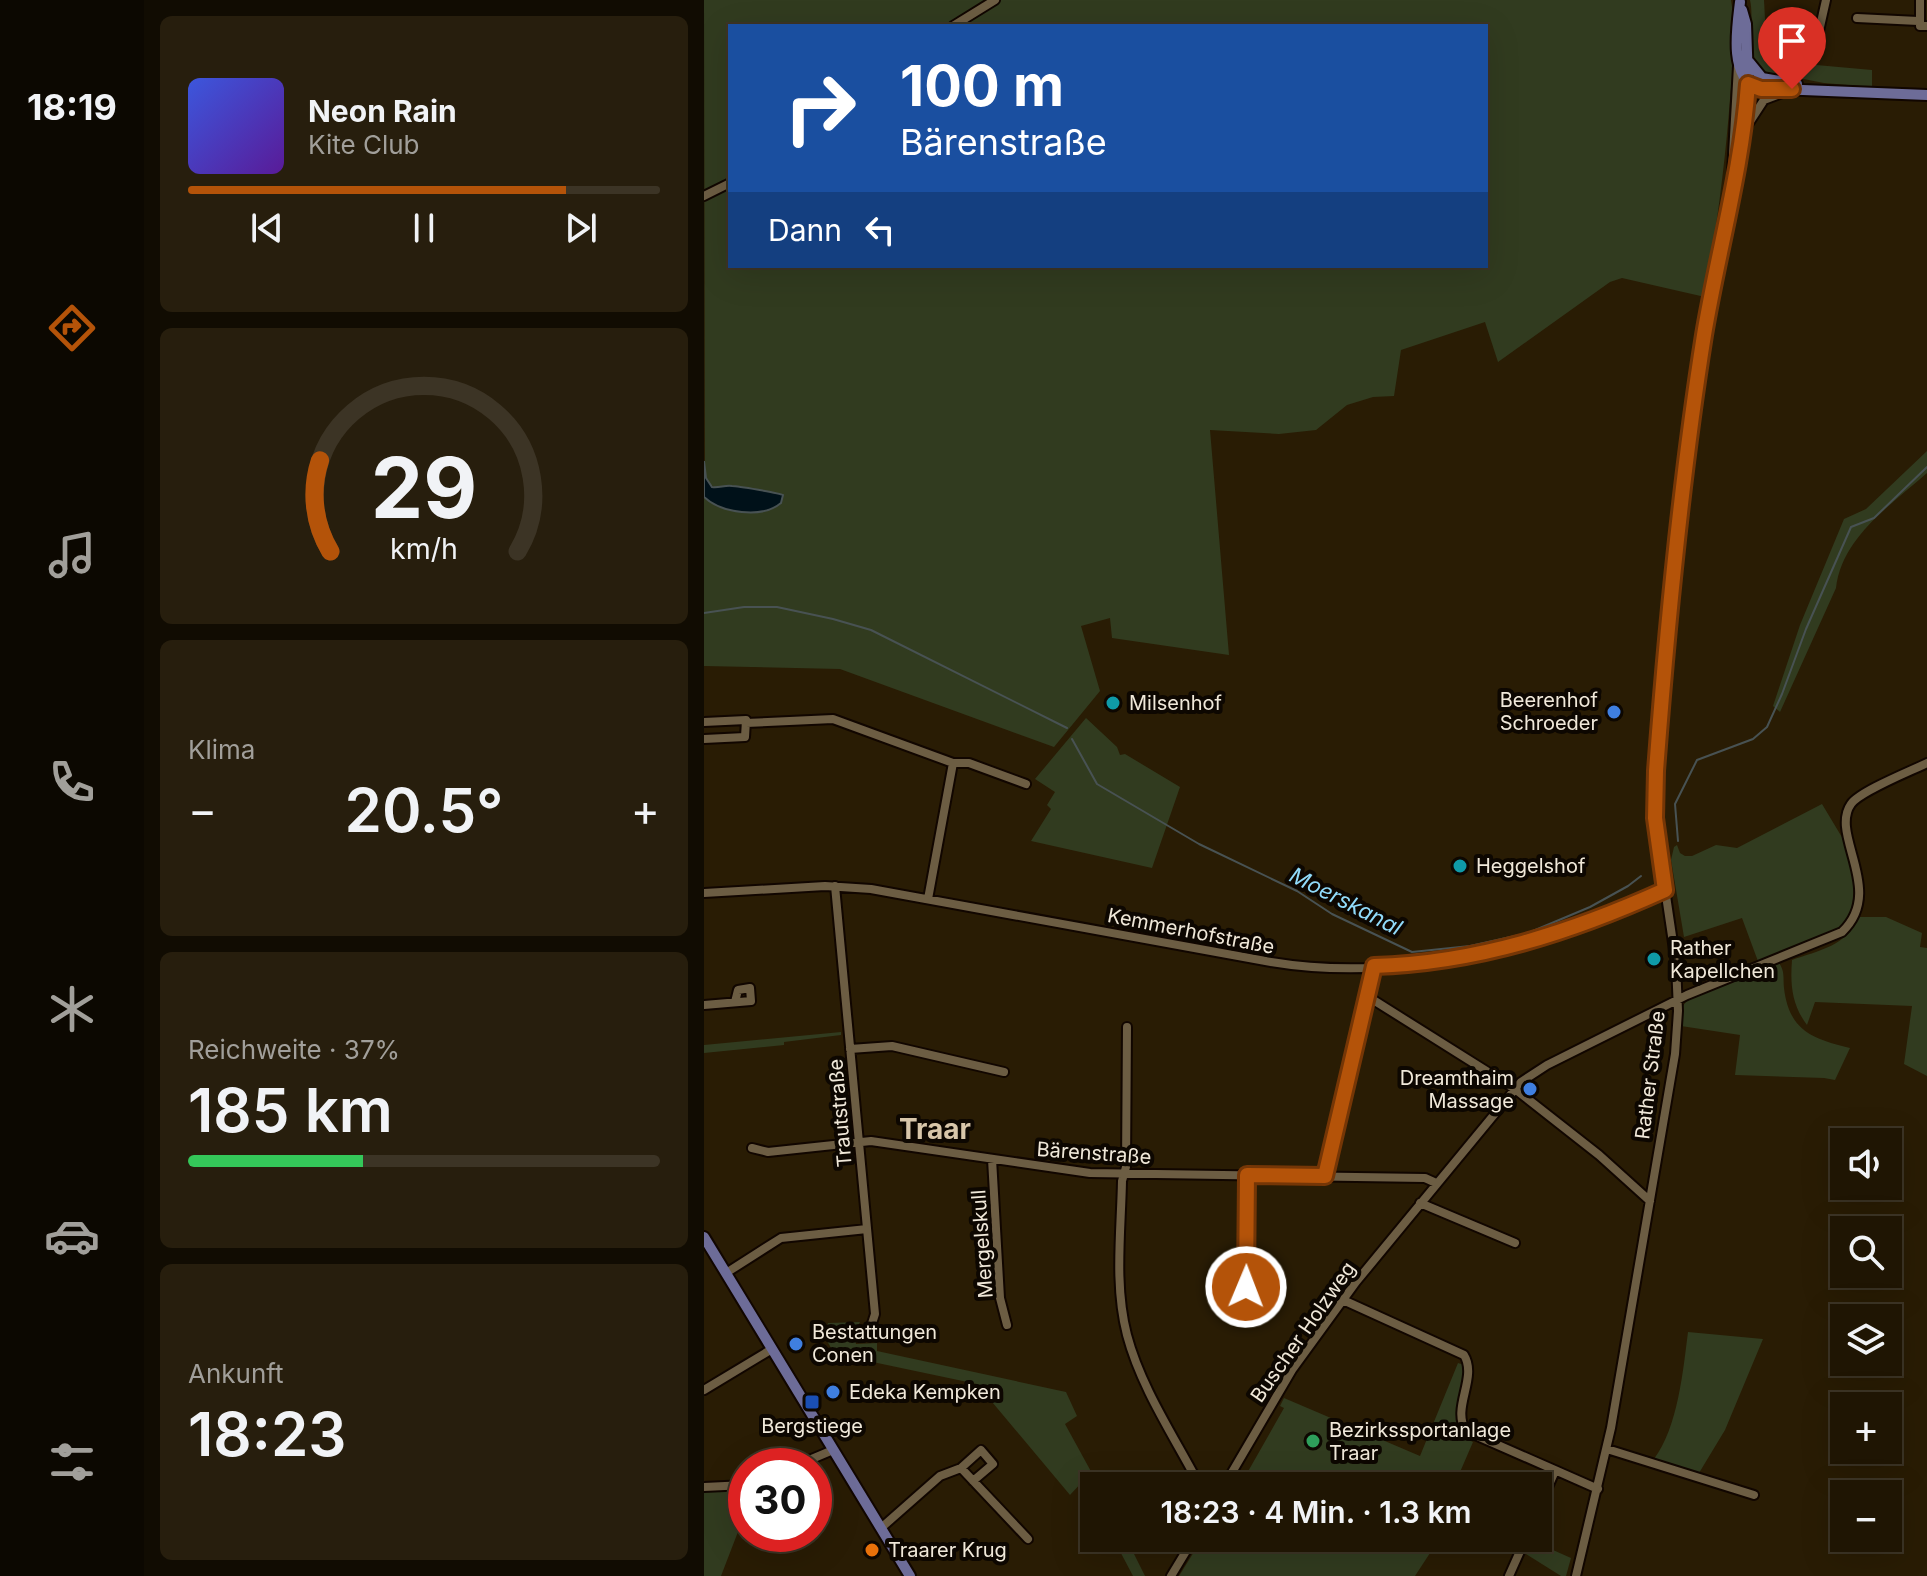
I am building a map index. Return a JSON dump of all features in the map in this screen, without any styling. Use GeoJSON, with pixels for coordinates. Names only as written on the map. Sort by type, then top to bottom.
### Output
{"type":"FeatureCollection","features":[{"type":"Feature","properties":{"kind":"main road","name":"Rather Straße"},"geometry":{"type":"LineString","coordinates":[[1739,1],[1746,24],[1743,59],[1745,83]]}},
{"type":"Feature","properties":{"kind":"main road"},"geometry":{"type":"LineString","coordinates":[[1743,59],[1762,78]]}},
{"type":"Feature","properties":{"kind":"main road"},"geometry":{"type":"LineString","coordinates":[[1745,83],[1754,76],[1810,88]]}},
{"type":"Feature","properties":{"kind":"main road"},"geometry":{"type":"LineString","coordinates":[[1745,83],[1761,89],[1810,88],[1927,95]]}},
{"type":"Feature","properties":{"kind":"main road"},"geometry":{"type":"LineString","coordinates":[[704,1237],[910,1576]]}},
{"type":"Feature","properties":{"kind":"street"},"geometry":{"type":"LineString","coordinates":[[956,24],[995,0]]}},
{"type":"Feature","properties":{"kind":"street"},"geometry":{"type":"LineString","coordinates":[[1817,40],[1826,0]]}},
{"type":"Feature","properties":{"kind":"street"},"geometry":{"type":"LineString","coordinates":[[1857,18],[1923,24],[1920,0]]}},
{"type":"Feature","properties":{"kind":"street","name":"Rather Straße"},"geometry":{"type":"LineString","coordinates":[[1576,1576],[1607,1449],[1670,1087],[1677,1000],[1674,946],[1657,835],[1655,798],[1662,701],[1692,413],[1707,316],[1743,134],[1745,83]]}},
{"type":"Feature","properties":{"kind":"street","name":"Rather Straße"},"geometry":{"type":"LineString","coordinates":[[1732,191],[1745,83]]}},
{"type":"Feature","properties":{"kind":"street","name":"Rather Straße"},"geometry":{"type":"LineString","coordinates":[[1743,134],[1755,111],[1768,97],[1810,88]]}},
{"type":"Feature","properties":{"kind":"street"},"geometry":{"type":"LineString","coordinates":[[704,196],[728,184]]}},
{"type":"Feature","properties":{"kind":"street"},"geometry":{"type":"LineString","coordinates":[[704,722],[833,719],[953,763],[969,763],[1026,784]]}},
{"type":"Feature","properties":{"kind":"street"},"geometry":{"type":"LineString","coordinates":[[704,739],[745,737],[746,723]]}},
{"type":"Feature","properties":{"kind":"street"},"geometry":{"type":"LineString","coordinates":[[928,899],[953,763]]}},
{"type":"Feature","properties":{"kind":"street","name":"Buscher Holzweg"},"geometry":{"type":"LineString","coordinates":[[1232,1472],[1292,1370],[1343,1300],[1515,1089],[1536,1071],[1677,1000],[1842,932],[1852,921],[1859,897],[1856,862],[1847,831],[1850,806],[1865,793],[1927,763]]}},
{"type":"Feature","properties":{"kind":"street","name":"Kemmerhofstraße"},"geometry":{"type":"LineString","coordinates":[[704,893],[835,886],[884,890],[1290,966],[1374,966],[1470,957],[1529,942],[1565,932],[1665,890]]}},
{"type":"Feature","properties":{"kind":"street","name":"Trautstraße"},"geometry":{"type":"LineString","coordinates":[[835,886],[875,1314],[868,1336]]}},
{"type":"Feature","properties":{"kind":"street"},"geometry":{"type":"LineString","coordinates":[[1325,1176],[1374,966]]}},
{"type":"Feature","properties":{"kind":"street"},"geometry":{"type":"LineString","coordinates":[[1367,996],[1515,1089],[1599,1155],[1650,1201]]}},
{"type":"Feature","properties":{"kind":"street"},"geometry":{"type":"LineString","coordinates":[[704,1005],[735,1002]]}},
{"type":"Feature","properties":{"kind":"street"},"geometry":{"type":"LineString","coordinates":[[1127,1027],[1120,1267],[1123,1313],[1127,1336],[1143,1379],[1193,1472]]}},
{"type":"Feature","properties":{"kind":"street"},"geometry":{"type":"LineString","coordinates":[[850,1049],[892,1046],[1004,1072]]}},
{"type":"Feature","properties":{"kind":"street","name":"Bärenstraße"},"geometry":{"type":"LineString","coordinates":[[752,1148],[768,1152],[871,1141],[1069,1171],[1425,1178],[1436,1183]]}},
{"type":"Feature","properties":{"kind":"street","name":"Mergelskull"},"geometry":{"type":"LineString","coordinates":[[992,1159],[1000,1298],[1007,1325]]}},
{"type":"Feature","properties":{"kind":"street"},"geometry":{"type":"LineString","coordinates":[[1247,1175],[1246,1305],[1249,1318]]}},
{"type":"Feature","properties":{"kind":"street"},"geometry":{"type":"LineString","coordinates":[[1420,1203],[1515,1243]]}},
{"type":"Feature","properties":{"kind":"street"},"geometry":{"type":"LineString","coordinates":[[726,1273],[781,1238],[867,1229]]}},
{"type":"Feature","properties":{"kind":"street"},"geometry":{"type":"LineString","coordinates":[[1343,1300],[1464,1355],[1468,1366],[1461,1414],[1463,1428],[1474,1436],[1598,1489]]}},
{"type":"Feature","properties":{"kind":"street"},"geometry":{"type":"LineString","coordinates":[[704,1390],[772,1349]]}},
{"type":"Feature","properties":{"kind":"street"},"geometry":{"type":"LineString","coordinates":[[1607,1449],[1754,1495]]}},
{"type":"Feature","properties":{"kind":"street"},"geometry":{"type":"LineString","coordinates":[[881,1528],[940,1476],[961,1468],[981,1450],[993,1464],[973,1481]]}},
{"type":"Feature","properties":{"kind":"street"},"geometry":{"type":"LineString","coordinates":[[961,1468],[1028,1539]]}},
{"type":"Feature","properties":{"kind":"street"},"geometry":{"type":"LineString","coordinates":[[1552,1478],[1555,1471]]}},
{"type":"Feature","properties":{"kind":"street"},"geometry":{"type":"LineString","coordinates":[[704,1487],[728,1486]]}},
{"type":"Feature","properties":{"kind":"street"},"geometry":{"type":"LineString","coordinates":[[1171,1576],[1186,1552]]}},
{"type":"Feature","properties":{"kind":"street"},"geometry":{"type":"LineString","coordinates":[[1509,1576],[1520,1552]]}},
{"type":"Feature","properties":{"kind":"green space"},"geometry":{"type":"Polygon","coordinates":[[[704,0],[1731,0],[1734,50],[1728,124],[1705,297],[1622,278],[1610,282],[1498,362],[1485,322],[1401,350],[1394,396],[1373,397],[1347,405],[1316,430],[1279,434],[1210,430],[1229,655],[1112,638],[1110,618],[1081,626],[1100,691],[1054,747],[840,669],[704,666],[704,497],[777,492],[716,488],[708,483],[705,473],[704,0]]]}},
{"type":"Feature","properties":{"kind":"green space"},"geometry":{"type":"Polygon","coordinates":[[[1750,0],[1764,0],[1767,57],[1794,63],[1872,70],[1872,87],[1824,83],[1762,71],[1753,57],[1750,0]]]}},
{"type":"Feature","properties":{"kind":"green space"},"geometry":{"type":"Polygon","coordinates":[[[1927,451],[1927,473],[1870,523],[1848,553],[1836,588],[1780,712],[1773,706],[1800,625],[1844,519],[1866,509],[1927,451]]]}},
{"type":"Feature","properties":{"kind":"green space"},"geometry":{"type":"Polygon","coordinates":[[[1086,718],[1117,747],[1120,755],[1125,754],[1180,787],[1152,868],[1031,841],[1051,809],[1047,805],[1055,792],[1035,779],[1086,718]]]}},
{"type":"Feature","properties":{"kind":"green space"},"geometry":{"type":"Polygon","coordinates":[[[1822,804],[1846,840],[1852,872],[1850,914],[1841,926],[1828,936],[1759,964],[1742,918],[1684,937],[1671,860],[1674,847],[1677,845],[1685,856],[1716,845],[1737,848],[1822,804]]]}},
{"type":"Feature","properties":{"kind":"green space"},"geometry":{"type":"Polygon","coordinates":[[[1857,917],[1886,917],[1922,933],[1920,947],[1927,948],[1927,1076],[1904,1064],[1912,1006],[1815,1002],[1807,1025],[1798,1010],[1792,986],[1792,960],[1840,941],[1853,927],[1857,917]]]}},
{"type":"Feature","properties":{"kind":"green space"},"geometry":{"type":"Polygon","coordinates":[[[1779,963],[1787,1003],[1797,1024],[1825,1041],[1850,1048],[1835,1080],[1735,1075],[1740,1035],[1681,1026],[1682,1007],[1689,998],[1779,963]]]}},
{"type":"Feature","properties":{"kind":"green space"},"geometry":{"type":"Polygon","coordinates":[[[841,1032],[841,1035],[784,1042],[784,1045],[704,1053],[704,1045],[841,1032]]]}},
{"type":"Feature","properties":{"kind":"green space"},"geometry":{"type":"Polygon","coordinates":[[[860,1322],[854,1334],[856,1344],[877,1343],[877,1351],[1066,1392],[1077,1416],[1065,1424],[1091,1472],[1080,1472],[1080,1484],[1070,1495],[977,1384],[849,1357],[837,1358],[824,1336],[828,1323],[860,1322]]]}},
{"type":"Feature","properties":{"kind":"green space"},"geometry":{"type":"Polygon","coordinates":[[[1688,1332],[1763,1339],[1725,1430],[1699,1473],[1654,1459],[1674,1415],[1688,1332]]]}},
{"type":"Feature","properties":{"kind":"green space"},"geometry":{"type":"Polygon","coordinates":[[[1458,1363],[1464,1365],[1457,1418],[1461,1436],[1473,1442],[1460,1472],[1248,1472],[1284,1408],[1280,1406],[1284,1398],[1420,1456],[1458,1363]]]}},
{"type":"Feature","properties":{"kind":"green space"},"geometry":{"type":"Polygon","coordinates":[[[728,1487],[730,1552],[721,1576],[704,1576],[704,1488],[728,1487]]]}},
{"type":"Feature","properties":{"kind":"green space"},"geometry":{"type":"Polygon","coordinates":[[[1552,1550],[1571,1558],[1566,1576],[1561,1576],[1522,1552],[1552,1552],[1552,1550]]]}},
{"type":"Feature","properties":{"kind":"green space"},"geometry":{"type":"Polygon","coordinates":[[[1120,1552],[1133,1552],[1145,1576],[1133,1576],[1120,1552]]]}},
{"type":"Feature","properties":{"kind":"green space"},"geometry":{"type":"Polygon","coordinates":[[[1194,1552],[1431,1552],[1415,1576],[1179,1576],[1194,1552]]]}},
{"type":"Feature","properties":{"kind":"shaded area"},"geometry":{"type":"Polygon","coordinates":[[[704,461],[706,478],[712,487],[736,486],[780,494],[783,495],[781,503],[763,511],[742,512],[711,503],[704,497],[704,461]]]}},
{"type":"Feature","properties":{"kind":"waterway","name":"Moerskanal"},"geometry":{"type":"LineString","coordinates":[[1678,841],[1675,804],[1697,760],[1753,739],[1767,727],[1851,527],[1874,518],[1927,467]]}},
{"type":"Feature","properties":{"kind":"waterway","name":"Moerskanal"},"geometry":{"type":"LineString","coordinates":[[704,613],[744,607],[777,607],[871,630],[1067,728]]}},
{"type":"Feature","properties":{"kind":"waterway","name":"Moerskanal"},"geometry":{"type":"LineString","coordinates":[[1072,739],[1097,784],[1199,844],[1412,952],[1470,946],[1528,933],[1590,907],[1641,876]]}},
{"type":"Feature","properties":{"kind":"place","name":"Milsenhof"},"geometry":{"type":"Point","coordinates":[1113,703]}},
{"type":"Feature","properties":{"kind":"place","name":"Beerenhof Schroeder"},"geometry":{"type":"Point","coordinates":[1614,712]}},
{"type":"Feature","properties":{"kind":"place","name":"Heggelshof"},"geometry":{"type":"Point","coordinates":[1460,866]}},
{"type":"Feature","properties":{"kind":"place","name":"Rather Kapellchen"},"geometry":{"type":"Point","coordinates":[1654,959]}},
{"type":"Feature","properties":{"kind":"place","name":"Dreamthaim Massage"},"geometry":{"type":"Point","coordinates":[1530,1089]}},
{"type":"Feature","properties":{"kind":"place","name":"Bestattungen Conen"},"geometry":{"type":"Point","coordinates":[796,1344]}},
{"type":"Feature","properties":{"kind":"place","name":"Edeka Kempken"},"geometry":{"type":"Point","coordinates":[833,1392]}},
{"type":"Feature","properties":{"kind":"place","name":"Bergstiege"},"geometry":{"type":"Point","coordinates":[812,1402]}},
{"type":"Feature","properties":{"kind":"place","name":"Bezirkssportanlage Traar"},"geometry":{"type":"Point","coordinates":[1313,1441]}},
{"type":"Feature","properties":{"kind":"place","name":"Traarer Krug"},"geometry":{"type":"Point","coordinates":[872,1550]}},
{"type":"Feature","properties":{"kind":"district","name":"Traar"},"geometry":{"type":"Point","coordinates":[935,1129]}},
{"type":"Feature","properties":{"kind":"route"},"geometry":{"type":"LineString","coordinates":[[1246,1287],[1247,1175],[1325,1176],[1374,966],[1470,957],[1529,942],[1565,932],[1665,890],[1655,818],[1656,771],[1686,455],[1698,372],[1740,156],[1748,84],[1761,89],[1792,89]]}}]}
